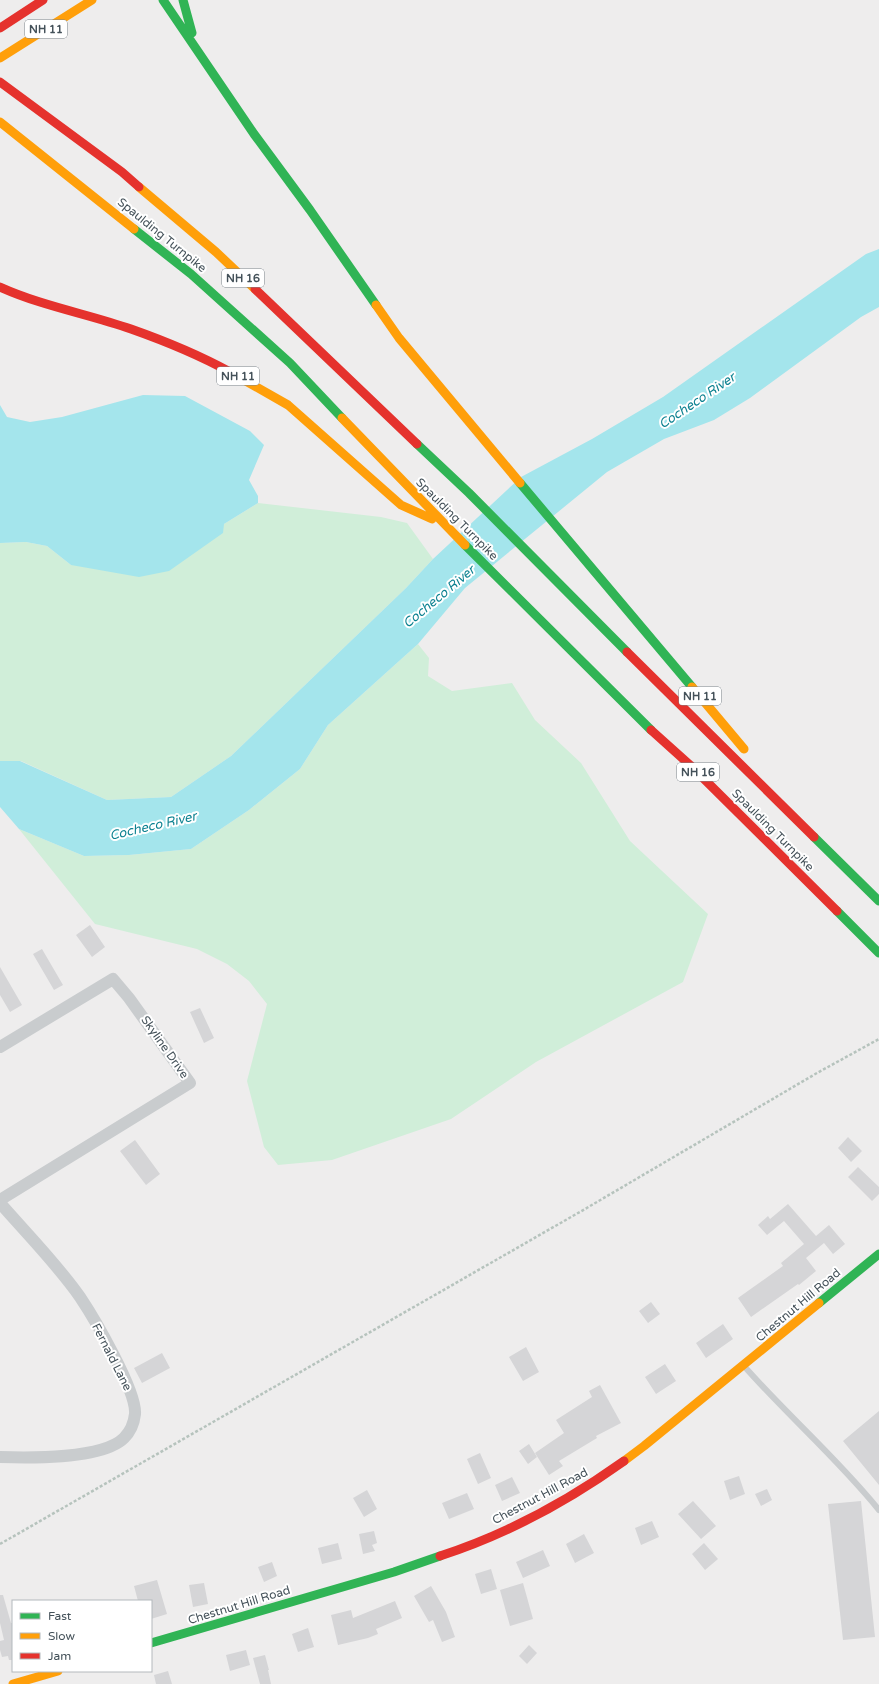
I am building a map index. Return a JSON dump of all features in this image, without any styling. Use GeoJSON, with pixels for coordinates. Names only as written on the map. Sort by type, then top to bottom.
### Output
{"type":"FeatureCollection","features":[{"type":"Feature","properties":{"kind":"main road","name":"NH 11"},"geometry":{"type":"LineString","coordinates":[[0,28],[42,0]]}},
{"type":"Feature","properties":{"kind":"main road","name":"NH 11"},"geometry":{"type":"LineString","coordinates":[[0,58],[92,0]]}},
{"type":"Feature","properties":{"kind":"main road","name":"NH 11"},"geometry":{"type":"LineString","coordinates":[[163,0],[254,134],[310,210],[398,338],[752,759]]}},
{"type":"Feature","properties":{"kind":"main road","name":"NH 11"},"geometry":{"type":"LineString","coordinates":[[183,0],[196,48]]}},
{"type":"Feature","properties":{"kind":"main road","name":"Spaulding Turnpike"},"geometry":{"type":"LineString","coordinates":[[0,82],[122,172],[216,252],[469,493],[541,568],[879,901]]}},
{"type":"Feature","properties":{"kind":"main road","name":"Spaulding Turnpike"},"geometry":{"type":"LineString","coordinates":[[0,122],[191,274],[285,358],[442,524],[515,593],[631,711],[690,765],[879,953]]}},
{"type":"Feature","properties":{"kind":"main road","name":"NH 11"},"geometry":{"type":"LineString","coordinates":[[0,288],[74,313],[131,329],[212,362],[288,405],[401,505],[442,524]]}},
{"type":"Feature","properties":{"kind":"main road"},"geometry":{"type":"LineString","coordinates":[[772,783],[837,861]]}},
{"type":"Feature","properties":{"kind":"main road","name":"Chestnut Hill Road"},"geometry":{"type":"LineString","coordinates":[[152,1643],[394,1572],[462,1549],[505,1530],[570,1496],[604,1475],[644,1446],[741,1362],[879,1254]]}},
{"type":"Feature","properties":{"kind":"main road"},"geometry":{"type":"LineString","coordinates":[[13,1684],[26,1682],[55,1672]]}},
{"type":"Feature","properties":{"kind":"street","name":"Skyline Drive"},"geometry":{"type":"LineString","coordinates":[[0,1047],[113,979],[129,998],[190,1083],[0,1201]]}},
{"type":"Feature","properties":{"kind":"street","name":"Fernald Lane"},"geometry":{"type":"LineString","coordinates":[[0,1201],[80,1298],[111,1350],[128,1385],[135,1413],[132,1428],[124,1438],[113,1445],[92,1451],[61,1456],[0,1457]]}},
{"type":"Feature","properties":{"kind":"lane"},"geometry":{"type":"LineString","coordinates":[[741,1362],[766,1391],[848,1474],[879,1510]]}},
{"type":"Feature","properties":{"kind":"path"},"geometry":{"type":"LineString","coordinates":[[0,1544],[585,1209],[817,1073],[879,1039]]}},
{"type":"Feature","properties":{"kind":"green space"},"geometry":{"type":"Polygon","coordinates":[[[258,503],[381,517],[407,523],[433,559],[406,588],[231,756],[171,797],[107,800],[21,761],[0,761],[0,543],[26,542],[47,546],[71,565],[224,524],[258,503]]]}},
{"type":"Feature","properties":{"kind":"green space"},"geometry":{"type":"Polygon","coordinates":[[[418,644],[429,658],[428,676],[452,691],[512,683],[535,720],[581,763],[630,841],[708,914],[683,982],[536,1062],[451,1119],[332,1160],[278,1165],[264,1147],[247,1081],[267,1004],[249,981],[227,964],[197,949],[95,924],[19,829],[84,856],[129,855],[191,849],[249,810],[300,769],[328,725],[418,644]]]}},
{"type":"Feature","properties":{"kind":"water","name":"Cocheco River"},"geometry":{"type":"Polygon","coordinates":[[[879,249],[879,307],[861,317],[750,398],[714,420],[664,439],[607,472],[465,588],[418,644],[328,725],[300,769],[249,810],[191,849],[129,855],[84,856],[19,829],[0,807],[0,761],[20,761],[107,800],[171,797],[231,756],[406,588],[433,559],[521,477],[592,439],[663,397],[866,254],[879,249]]]}},
{"type":"Feature","properties":{"kind":"water"},"geometry":{"type":"Polygon","coordinates":[[[143,395],[185,396],[250,431],[264,445],[249,480],[258,496],[258,503],[224,524],[223,533],[169,571],[139,577],[71,565],[47,546],[26,542],[0,543],[0,405],[7,417],[30,422],[62,417],[143,395]]]}},
{"type":"Feature","properties":{"kind":"building"},"geometry":{"type":"Polygon","coordinates":[[[90,925],[105,947],[92,957],[76,935],[90,925]]]}},
{"type":"Feature","properties":{"kind":"building"},"geometry":{"type":"Polygon","coordinates":[[[42,949],[63,985],[54,990],[33,954],[42,949]]]}},
{"type":"Feature","properties":{"kind":"building"},"geometry":{"type":"Polygon","coordinates":[[[0,967],[22,1005],[10,1012],[0,995],[0,967]]]}},
{"type":"Feature","properties":{"kind":"building"},"geometry":{"type":"Polygon","coordinates":[[[200,1008],[214,1038],[204,1043],[190,1012],[200,1008]]]}},
{"type":"Feature","properties":{"kind":"building"},"geometry":{"type":"Polygon","coordinates":[[[848,1137],[862,1151],[851,1162],[838,1148],[848,1137]]]}},
{"type":"Feature","properties":{"kind":"building"},"geometry":{"type":"Polygon","coordinates":[[[135,1140],[160,1174],[146,1185],[120,1151],[135,1140]]]}},
{"type":"Feature","properties":{"kind":"building"},"geometry":{"type":"Polygon","coordinates":[[[858,1167],[879,1187],[879,1194],[872,1201],[848,1177],[858,1167]]]}},
{"type":"Feature","properties":{"kind":"building"},"geometry":{"type":"Polygon","coordinates":[[[788,1204],[816,1236],[829,1225],[845,1244],[833,1254],[824,1243],[806,1258],[816,1271],[799,1285],[798,1284],[751,1317],[738,1298],[783,1266],[781,1263],[804,1244],[784,1221],[767,1235],[758,1225],[768,1216],[770,1219],[788,1204]]]}},
{"type":"Feature","properties":{"kind":"building"},"geometry":{"type":"Polygon","coordinates":[[[651,1302],[660,1314],[648,1323],[639,1311],[651,1302]]]}},
{"type":"Feature","properties":{"kind":"building"},"geometry":{"type":"Polygon","coordinates":[[[723,1324],[733,1339],[706,1358],[696,1343],[723,1324]]]}},
{"type":"Feature","properties":{"kind":"building"},"geometry":{"type":"Polygon","coordinates":[[[526,1347],[539,1372],[523,1381],[509,1357],[526,1347]]]}},
{"type":"Feature","properties":{"kind":"building"},"geometry":{"type":"Polygon","coordinates":[[[162,1353],[170,1368],[142,1383],[134,1368],[162,1353]]]}},
{"type":"Feature","properties":{"kind":"building"},"geometry":{"type":"Polygon","coordinates":[[[665,1364],[676,1381],[656,1394],[645,1377],[665,1364]]]}},
{"type":"Feature","properties":{"kind":"building"},"geometry":{"type":"Polygon","coordinates":[[[600,1385],[621,1423],[596,1436],[597,1438],[559,1461],[563,1466],[549,1475],[535,1453],[564,1433],[556,1420],[592,1397],[589,1391],[600,1385]]]}},
{"type":"Feature","properties":{"kind":"building"},"geometry":{"type":"Polygon","coordinates":[[[879,1411],[879,1485],[843,1441],[879,1411]]]}},
{"type":"Feature","properties":{"kind":"building"},"geometry":{"type":"Polygon","coordinates":[[[529,1444],[537,1457],[528,1464],[519,1451],[529,1444]]]}},
{"type":"Feature","properties":{"kind":"building"},"geometry":{"type":"Polygon","coordinates":[[[480,1453],[491,1478],[478,1484],[467,1459],[480,1453]]]}},
{"type":"Feature","properties":{"kind":"building"},"geometry":{"type":"Polygon","coordinates":[[[739,1476],[745,1494],[730,1500],[724,1481],[739,1476]]]}},
{"type":"Feature","properties":{"kind":"building"},"geometry":{"type":"Polygon","coordinates":[[[512,1477],[520,1493],[502,1501],[495,1485],[512,1477]]]}},
{"type":"Feature","properties":{"kind":"building"},"geometry":{"type":"Polygon","coordinates":[[[767,1489],[772,1500],[761,1506],[755,1494],[767,1489]]]}},
{"type":"Feature","properties":{"kind":"building"},"geometry":{"type":"Polygon","coordinates":[[[367,1490],[377,1509],[364,1517],[353,1498],[367,1490]]]}},
{"type":"Feature","properties":{"kind":"building"},"geometry":{"type":"Polygon","coordinates":[[[467,1493],[474,1509],[449,1519],[442,1503],[467,1493]]]}},
{"type":"Feature","properties":{"kind":"building"},"geometry":{"type":"Polygon","coordinates":[[[693,1501],[716,1526],[701,1539],[678,1514],[693,1501]]]}},
{"type":"Feature","properties":{"kind":"building"},"geometry":{"type":"Polygon","coordinates":[[[861,1501],[875,1637],[843,1640],[828,1504],[861,1501]]]}},
{"type":"Feature","properties":{"kind":"building"},"geometry":{"type":"Polygon","coordinates":[[[652,1521],[659,1537],[641,1545],[635,1528],[652,1521]]]}},
{"type":"Feature","properties":{"kind":"building"},"geometry":{"type":"Polygon","coordinates":[[[374,1531],[377,1543],[372,1545],[375,1551],[363,1554],[359,1534],[374,1531]]]}},
{"type":"Feature","properties":{"kind":"building"},"geometry":{"type":"Polygon","coordinates":[[[584,1534],[594,1553],[575,1563],[566,1544],[584,1534]]]}},
{"type":"Feature","properties":{"kind":"building"},"geometry":{"type":"Polygon","coordinates":[[[338,1543],[342,1559],[322,1564],[318,1548],[338,1543]]]}},
{"type":"Feature","properties":{"kind":"building"},"geometry":{"type":"Polygon","coordinates":[[[704,1543],[718,1559],[705,1570],[692,1554],[704,1543]]]}},
{"type":"Feature","properties":{"kind":"building"},"geometry":{"type":"Polygon","coordinates":[[[543,1550],[550,1566],[523,1578],[516,1562],[543,1550]]]}},
{"type":"Feature","properties":{"kind":"building"},"geometry":{"type":"Polygon","coordinates":[[[272,1562],[277,1576],[264,1582],[258,1567],[272,1562]]]}},
{"type":"Feature","properties":{"kind":"building"},"geometry":{"type":"Polygon","coordinates":[[[491,1569],[497,1589],[481,1594],[475,1574],[491,1569]]]}},
{"type":"Feature","properties":{"kind":"building"},"geometry":{"type":"Polygon","coordinates":[[[157,1580],[167,1614],[152,1619],[152,1600],[138,1600],[134,1586],[157,1580]]]}},
{"type":"Feature","properties":{"kind":"building"},"geometry":{"type":"Polygon","coordinates":[[[204,1583],[208,1604],[193,1607],[189,1585],[204,1583]]]}},
{"type":"Feature","properties":{"kind":"building"},"geometry":{"type":"Polygon","coordinates":[[[523,1583],[533,1619],[510,1626],[500,1590],[523,1583]]]}},
{"type":"Feature","properties":{"kind":"building"},"geometry":{"type":"Polygon","coordinates":[[[431,1586],[446,1612],[455,1637],[442,1642],[433,1620],[429,1622],[414,1596],[431,1586]]]}},
{"type":"Feature","properties":{"kind":"building"},"geometry":{"type":"Polygon","coordinates":[[[0,1595],[3,1595],[12,1623],[12,1660],[9,1660],[8,1656],[2,1657],[0,1641],[4,1640],[0,1623],[0,1595]]]}},
{"type":"Feature","properties":{"kind":"building"},"geometry":{"type":"Polygon","coordinates":[[[395,1601],[402,1618],[376,1629],[378,1634],[368,1638],[338,1645],[331,1615],[351,1610],[353,1618],[395,1601]]]}},
{"type":"Feature","properties":{"kind":"building"},"geometry":{"type":"Polygon","coordinates":[[[308,1628],[314,1647],[298,1652],[292,1634],[308,1628]]]}},
{"type":"Feature","properties":{"kind":"building"},"geometry":{"type":"Polygon","coordinates":[[[529,1645],[537,1653],[527,1664],[519,1656],[529,1645]]]}},
{"type":"Feature","properties":{"kind":"building"},"geometry":{"type":"Polygon","coordinates":[[[246,1650],[250,1665],[230,1671],[226,1655],[246,1650]]]}},
{"type":"Feature","properties":{"kind":"building"},"geometry":{"type":"Polygon","coordinates":[[[265,1655],[271,1684],[260,1684],[253,1658],[265,1655]]]}},
{"type":"Feature","properties":{"kind":"building"},"geometry":{"type":"Polygon","coordinates":[[[168,1671],[172,1684],[156,1684],[154,1675],[168,1671]]]}},
{"type":"Feature","properties":{"kind":"traffic: fast"},"geometry":{"type":"LineString","coordinates":[[163,0],[254,134],[310,210],[376,305]]}},
{"type":"Feature","properties":{"kind":"traffic: fast"},"geometry":{"type":"LineString","coordinates":[[183,0],[192,33]]}},
{"type":"Feature","properties":{"kind":"traffic: fast"},"geometry":{"type":"LineString","coordinates":[[134,229],[191,274],[290,363],[342,418]]}},
{"type":"Feature","properties":{"kind":"traffic: fast"},"geometry":{"type":"LineString","coordinates":[[417,444],[469,493],[627,652]]}},
{"type":"Feature","properties":{"kind":"traffic: fast"},"geometry":{"type":"LineString","coordinates":[[520,483],[692,687]]}},
{"type":"Feature","properties":{"kind":"traffic: fast"},"geometry":{"type":"LineString","coordinates":[[465,545],[651,730]]}},
{"type":"Feature","properties":{"kind":"traffic: fast"},"geometry":{"type":"LineString","coordinates":[[814,837],[879,901]]}},
{"type":"Feature","properties":{"kind":"traffic: fast"},"geometry":{"type":"LineString","coordinates":[[837,911],[879,953]]}},
{"type":"Feature","properties":{"kind":"traffic: fast"},"geometry":{"type":"LineString","coordinates":[[819,1303],[879,1254]]}},
{"type":"Feature","properties":{"kind":"traffic: fast"},"geometry":{"type":"LineString","coordinates":[[152,1643],[394,1572],[440,1556]]}},
{"type":"Feature","properties":{"kind":"traffic: slow"},"geometry":{"type":"LineString","coordinates":[[0,58],[92,0]]}},
{"type":"Feature","properties":{"kind":"traffic: slow"},"geometry":{"type":"LineString","coordinates":[[0,122],[134,229]]}},
{"type":"Feature","properties":{"kind":"traffic: slow"},"geometry":{"type":"LineString","coordinates":[[139,187],[216,252],[255,289]]}},
{"type":"Feature","properties":{"kind":"traffic: slow"},"geometry":{"type":"LineString","coordinates":[[376,305],[399,338],[520,483]]}},
{"type":"Feature","properties":{"kind":"traffic: slow"},"geometry":{"type":"LineString","coordinates":[[230,372],[288,405],[401,505],[432,519]]}},
{"type":"Feature","properties":{"kind":"traffic: slow"},"geometry":{"type":"LineString","coordinates":[[342,418],[465,545]]}},
{"type":"Feature","properties":{"kind":"traffic: slow"},"geometry":{"type":"LineString","coordinates":[[692,687],[744,749]]}},
{"type":"Feature","properties":{"kind":"traffic: slow"},"geometry":{"type":"LineString","coordinates":[[624,1461],[819,1303]]}},
{"type":"Feature","properties":{"kind":"traffic: slow"},"geometry":{"type":"LineString","coordinates":[[13,1684],[55,1672]]}},
{"type":"Feature","properties":{"kind":"traffic: jam"},"geometry":{"type":"LineString","coordinates":[[0,28],[43,0]]}},
{"type":"Feature","properties":{"kind":"traffic: jam"},"geometry":{"type":"LineString","coordinates":[[0,82],[122,172],[139,187]]}},
{"type":"Feature","properties":{"kind":"traffic: jam"},"geometry":{"type":"LineString","coordinates":[[0,287],[49,305],[115,324],[169,343],[230,372]]}},
{"type":"Feature","properties":{"kind":"traffic: jam"},"geometry":{"type":"LineString","coordinates":[[255,289],[417,444]]}},
{"type":"Feature","properties":{"kind":"traffic: jam"},"geometry":{"type":"LineString","coordinates":[[627,652],[814,837]]}},
{"type":"Feature","properties":{"kind":"traffic: jam"},"geometry":{"type":"LineString","coordinates":[[651,730],[690,765],[837,911]]}},
{"type":"Feature","properties":{"kind":"traffic: jam"},"geometry":{"type":"LineString","coordinates":[[440,1556],[488,1538],[535,1516],[581,1490],[624,1461]]}}]}
